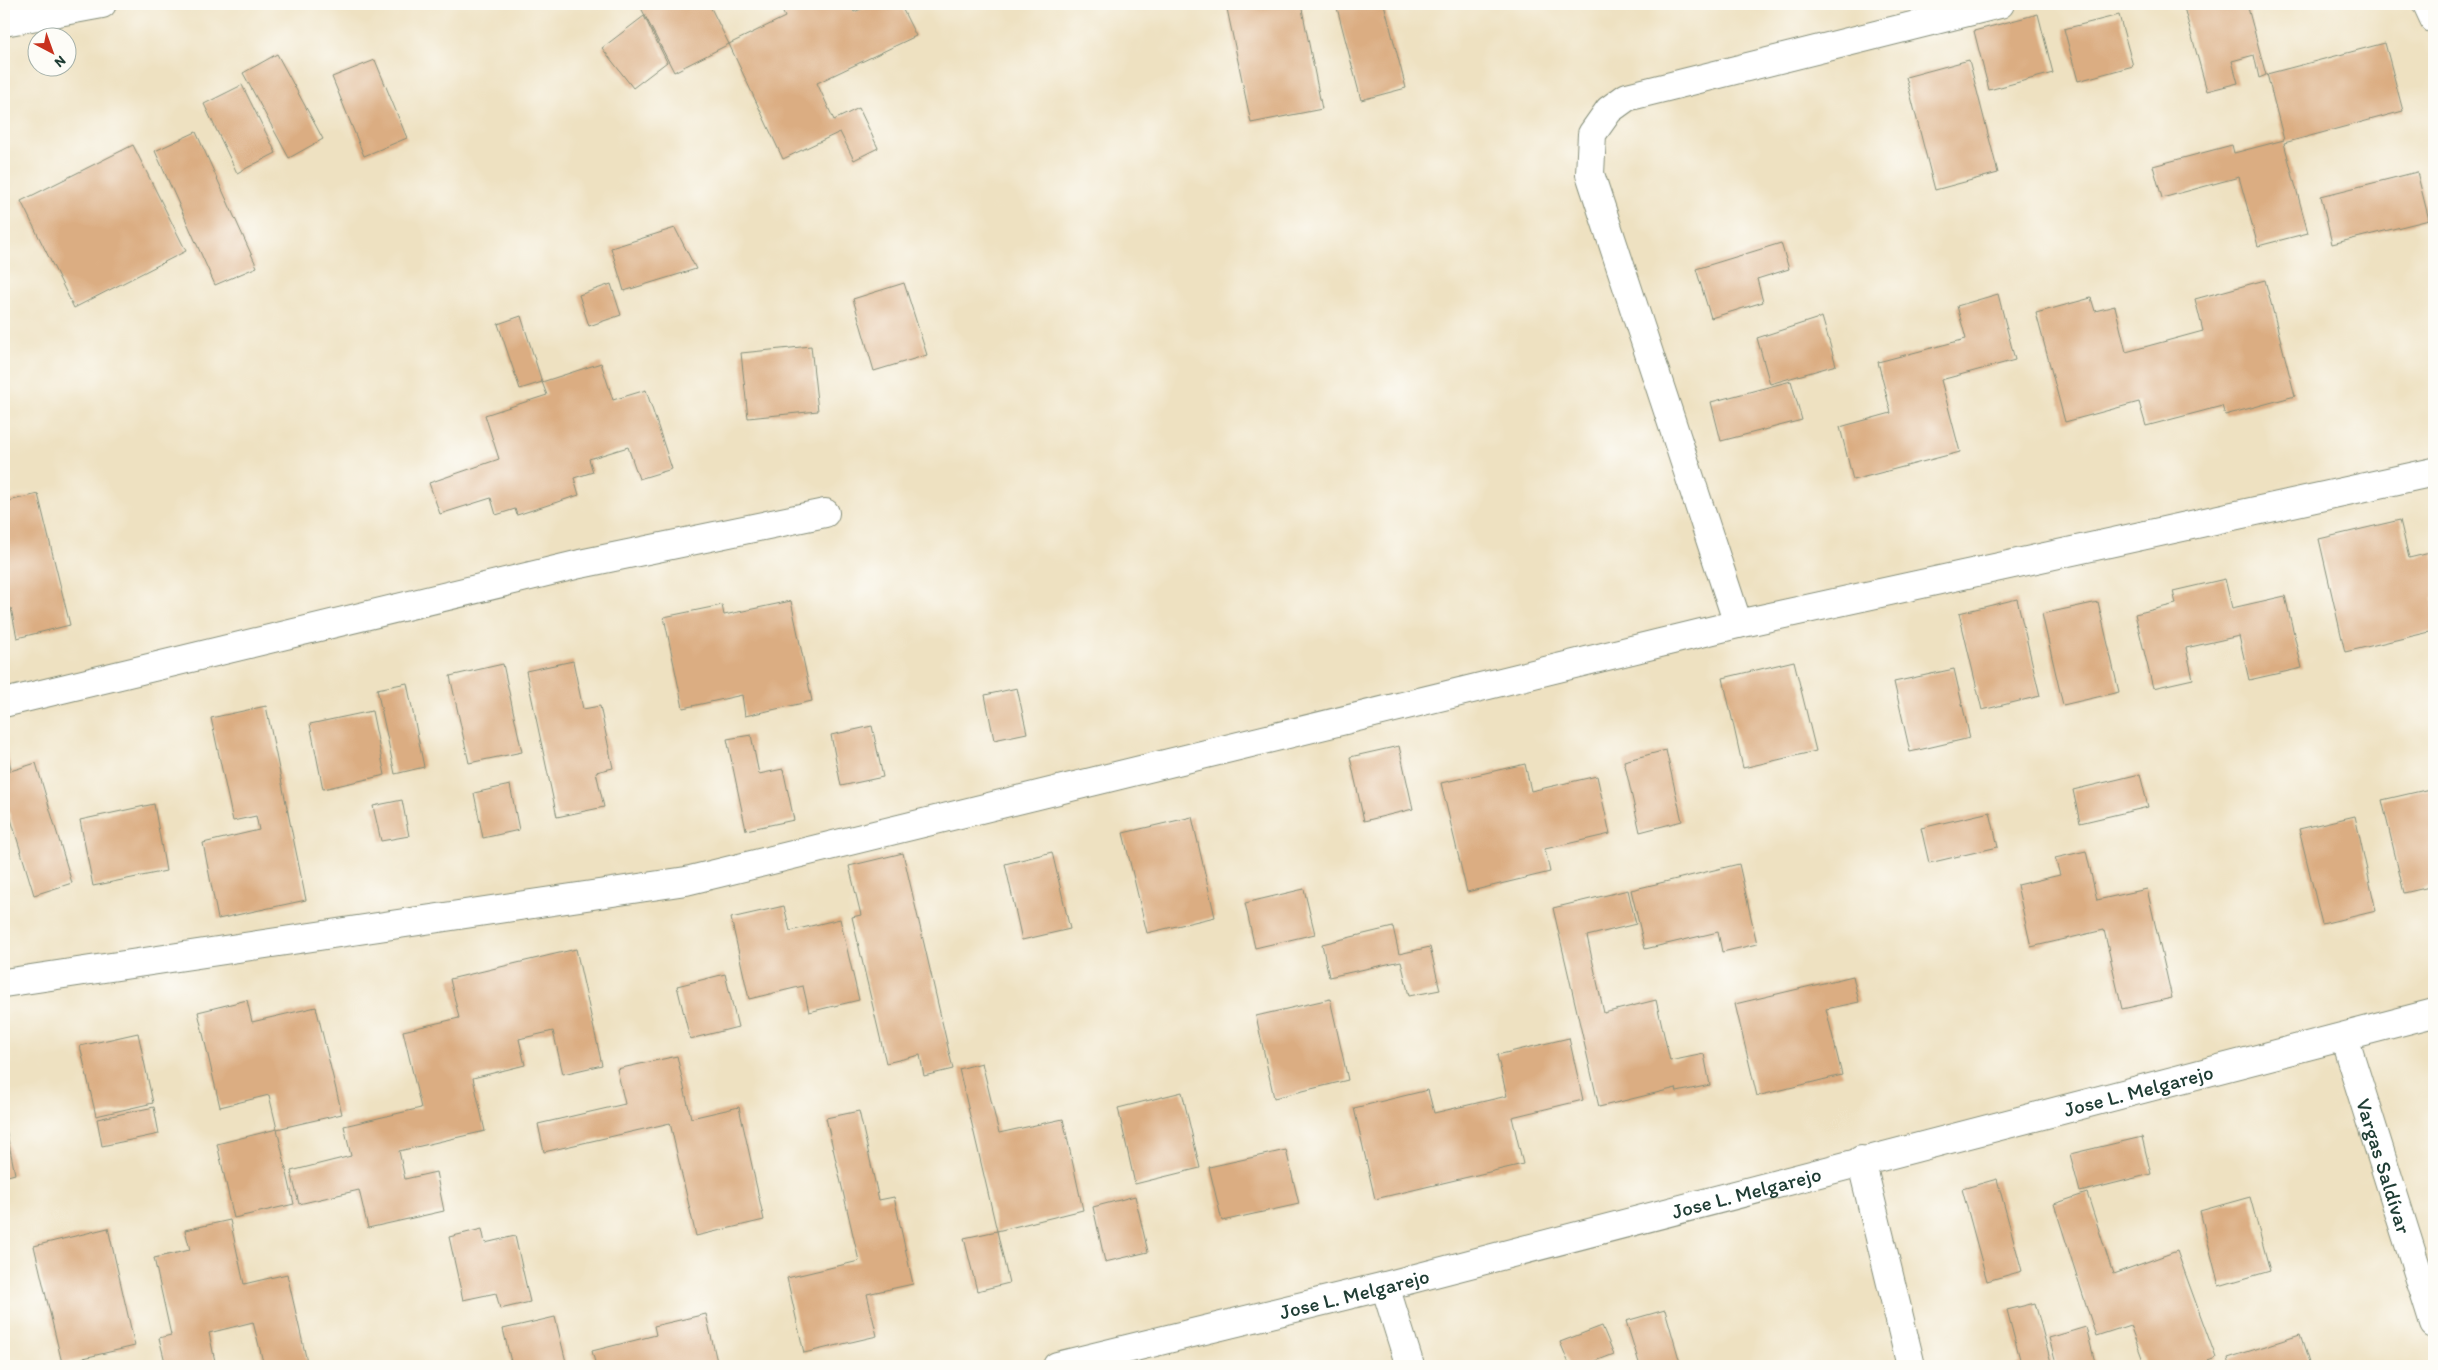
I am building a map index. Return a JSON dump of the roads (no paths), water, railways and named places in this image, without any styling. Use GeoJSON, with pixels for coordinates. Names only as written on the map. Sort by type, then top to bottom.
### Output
{"type":"FeatureCollection","features":[{"type":"Feature","properties":{"kind":"street"},"geometry":{"type":"LineString","coordinates":[[4,22],[102,4]]}},
{"type":"Feature","properties":{"kind":"street"},"geometry":{"type":"LineString","coordinates":[[1738,624],[1590,174],[1592,134],[1608,110],[1627,97],[2000,4]]}},
{"type":"Feature","properties":{"kind":"street"},"geometry":{"type":"LineString","coordinates":[[2427,4],[2434,18]]}},
{"type":"Feature","properties":{"kind":"street"},"geometry":{"type":"LineString","coordinates":[[4,983],[686,881],[1738,624],[2434,472]]}},
{"type":"Feature","properties":{"kind":"street"},"geometry":{"type":"LineString","coordinates":[[4,703],[580,564],[825,513]]}},
{"type":"Feature","properties":{"kind":"street","name":"Jose L. Melgarejo"},"geometry":{"type":"LineString","coordinates":[[1057,1366],[1385,1286],[1861,1160],[2434,1013]]}},
{"type":"Feature","properties":{"kind":"street","name":"Vargas Saldívar"},"geometry":{"type":"LineString","coordinates":[[2344,1037],[2434,1324]]}},
{"type":"Feature","properties":{"kind":"street"},"geometry":{"type":"LineString","coordinates":[[1861,1160],[1911,1366]]}},
{"type":"Feature","properties":{"kind":"street"},"geometry":{"type":"LineString","coordinates":[[1385,1286],[1410,1366]]}}]}
